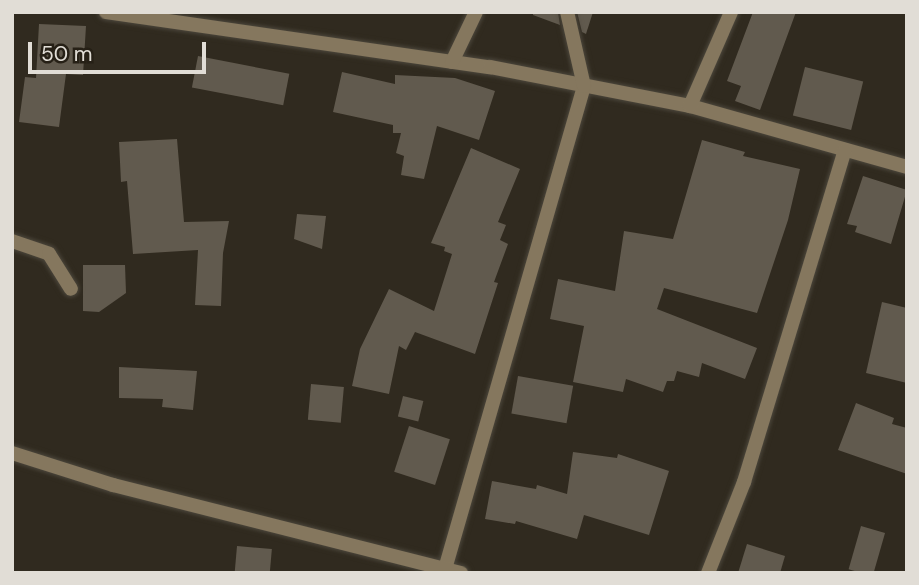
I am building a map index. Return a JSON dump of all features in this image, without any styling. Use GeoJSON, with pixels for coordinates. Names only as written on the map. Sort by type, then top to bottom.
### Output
{"type":"FeatureCollection","features":[{"type":"Feature","properties":{"kind":"street"},"geometry":{"type":"LineString","coordinates":[[106,12],[206,18],[690,106],[907,167]]}},
{"type":"Feature","properties":{"kind":"street"},"geometry":{"type":"LineString","coordinates":[[452,62],[477,12]]}},
{"type":"Feature","properties":{"kind":"street"},"geometry":{"type":"LineString","coordinates":[[445,569],[584,86],[567,12]]}},
{"type":"Feature","properties":{"kind":"street"},"geometry":{"type":"LineString","coordinates":[[690,106],[731,12]]}},
{"type":"Feature","properties":{"kind":"street"},"geometry":{"type":"LineString","coordinates":[[708,573],[744,482],[845,150]]}},
{"type":"Feature","properties":{"kind":"street"},"geometry":{"type":"LineString","coordinates":[[12,241],[49,254],[71,289]]}},
{"type":"Feature","properties":{"kind":"street"},"geometry":{"type":"LineString","coordinates":[[12,453],[113,485],[461,573]]}},
{"type":"Feature","properties":{"kind":"building"},"geometry":{"type":"Polygon","coordinates":[[[533,12],[558,12],[560,25],[533,15],[533,12]]]}},
{"type":"Feature","properties":{"kind":"building"},"geometry":{"type":"Polygon","coordinates":[[[577,12],[593,12],[586,34],[582,32],[577,12]]]}},
{"type":"Feature","properties":{"kind":"building"},"geometry":{"type":"Polygon","coordinates":[[[753,12],[796,12],[760,110],[735,101],[741,86],[727,81],[753,12]]]}},
{"type":"Feature","properties":{"kind":"building"},"geometry":{"type":"Polygon","coordinates":[[[39,24],[86,26],[83,75],[66,74],[59,127],[19,122],[25,77],[36,78],[39,24]]]}},
{"type":"Feature","properties":{"kind":"building"},"geometry":{"type":"Polygon","coordinates":[[[198,56],[289,74],[283,105],[192,87],[198,56]]]}},
{"type":"Feature","properties":{"kind":"building"},"geometry":{"type":"Polygon","coordinates":[[[805,67],[863,82],[851,130],[793,116],[805,67]]]}},
{"type":"Feature","properties":{"kind":"building"},"geometry":{"type":"Polygon","coordinates":[[[342,72],[395,84],[395,75],[455,78],[495,91],[479,140],[437,126],[424,179],[401,175],[404,156],[396,153],[401,133],[393,133],[393,125],[333,112],[342,72]]]}},
{"type":"Feature","properties":{"kind":"building"},"geometry":{"type":"Polygon","coordinates":[[[177,139],[184,222],[229,221],[223,253],[221,306],[195,305],[198,250],[133,254],[127,181],[121,182],[119,142],[177,139]]]}},
{"type":"Feature","properties":{"kind":"building"},"geometry":{"type":"Polygon","coordinates":[[[702,140],[745,152],[743,156],[800,169],[788,220],[757,313],[664,288],[657,309],[757,348],[745,379],[702,363],[699,377],[677,371],[674,381],[667,381],[663,392],[626,379],[623,392],[573,382],[584,326],[550,319],[558,279],[615,291],[624,231],[673,239],[702,140]]]}},
{"type":"Feature","properties":{"kind":"building"},"geometry":{"type":"Polygon","coordinates":[[[471,148],[520,169],[498,222],[506,225],[500,240],[508,244],[494,282],[498,283],[475,354],[415,332],[406,350],[399,346],[389,394],[352,386],[360,349],[389,289],[434,311],[452,254],[444,251],[445,247],[431,243],[471,148]]]}},
{"type":"Feature","properties":{"kind":"building"},"geometry":{"type":"Polygon","coordinates":[[[863,176],[907,190],[891,244],[855,232],[857,226],[847,224],[863,176]]]}},
{"type":"Feature","properties":{"kind":"building"},"geometry":{"type":"Polygon","coordinates":[[[297,214],[326,216],[322,249],[294,239],[297,214]]]}},
{"type":"Feature","properties":{"kind":"building"},"geometry":{"type":"Polygon","coordinates":[[[83,265],[125,265],[126,293],[99,312],[83,311],[83,265]]]}},
{"type":"Feature","properties":{"kind":"building"},"geometry":{"type":"Polygon","coordinates":[[[882,302],[907,308],[907,383],[866,373],[882,302]]]}},
{"type":"Feature","properties":{"kind":"building"},"geometry":{"type":"Polygon","coordinates":[[[119,367],[197,371],[193,410],[162,407],[163,399],[119,398],[119,367]]]}},
{"type":"Feature","properties":{"kind":"building"},"geometry":{"type":"Polygon","coordinates":[[[518,376],[573,386],[567,423],[511,413],[518,376]]]}},
{"type":"Feature","properties":{"kind":"building"},"geometry":{"type":"Polygon","coordinates":[[[311,384],[344,387],[341,423],[308,420],[311,384]]]}},
{"type":"Feature","properties":{"kind":"building"},"geometry":{"type":"Polygon","coordinates":[[[403,396],[423,401],[418,421],[398,416],[403,396]]]}},
{"type":"Feature","properties":{"kind":"building"},"geometry":{"type":"Polygon","coordinates":[[[856,403],[894,418],[892,424],[907,428],[907,474],[838,450],[856,403]]]}},
{"type":"Feature","properties":{"kind":"building"},"geometry":{"type":"Polygon","coordinates":[[[409,426],[450,439],[435,485],[394,472],[409,426]]]}},
{"type":"Feature","properties":{"kind":"building"},"geometry":{"type":"Polygon","coordinates":[[[573,452],[617,458],[618,454],[669,471],[649,535],[584,515],[577,539],[516,521],[515,524],[485,519],[492,481],[536,489],[537,485],[567,494],[573,452]]]}},
{"type":"Feature","properties":{"kind":"building"},"geometry":{"type":"Polygon","coordinates":[[[861,526],[885,533],[874,573],[849,569],[861,526]]]}},
{"type":"Feature","properties":{"kind":"building"},"geometry":{"type":"Polygon","coordinates":[[[747,544],[785,556],[780,573],[738,573],[747,544]]]}},
{"type":"Feature","properties":{"kind":"building"},"geometry":{"type":"Polygon","coordinates":[[[237,546],[272,549],[270,573],[235,573],[237,546]]]}}]}
